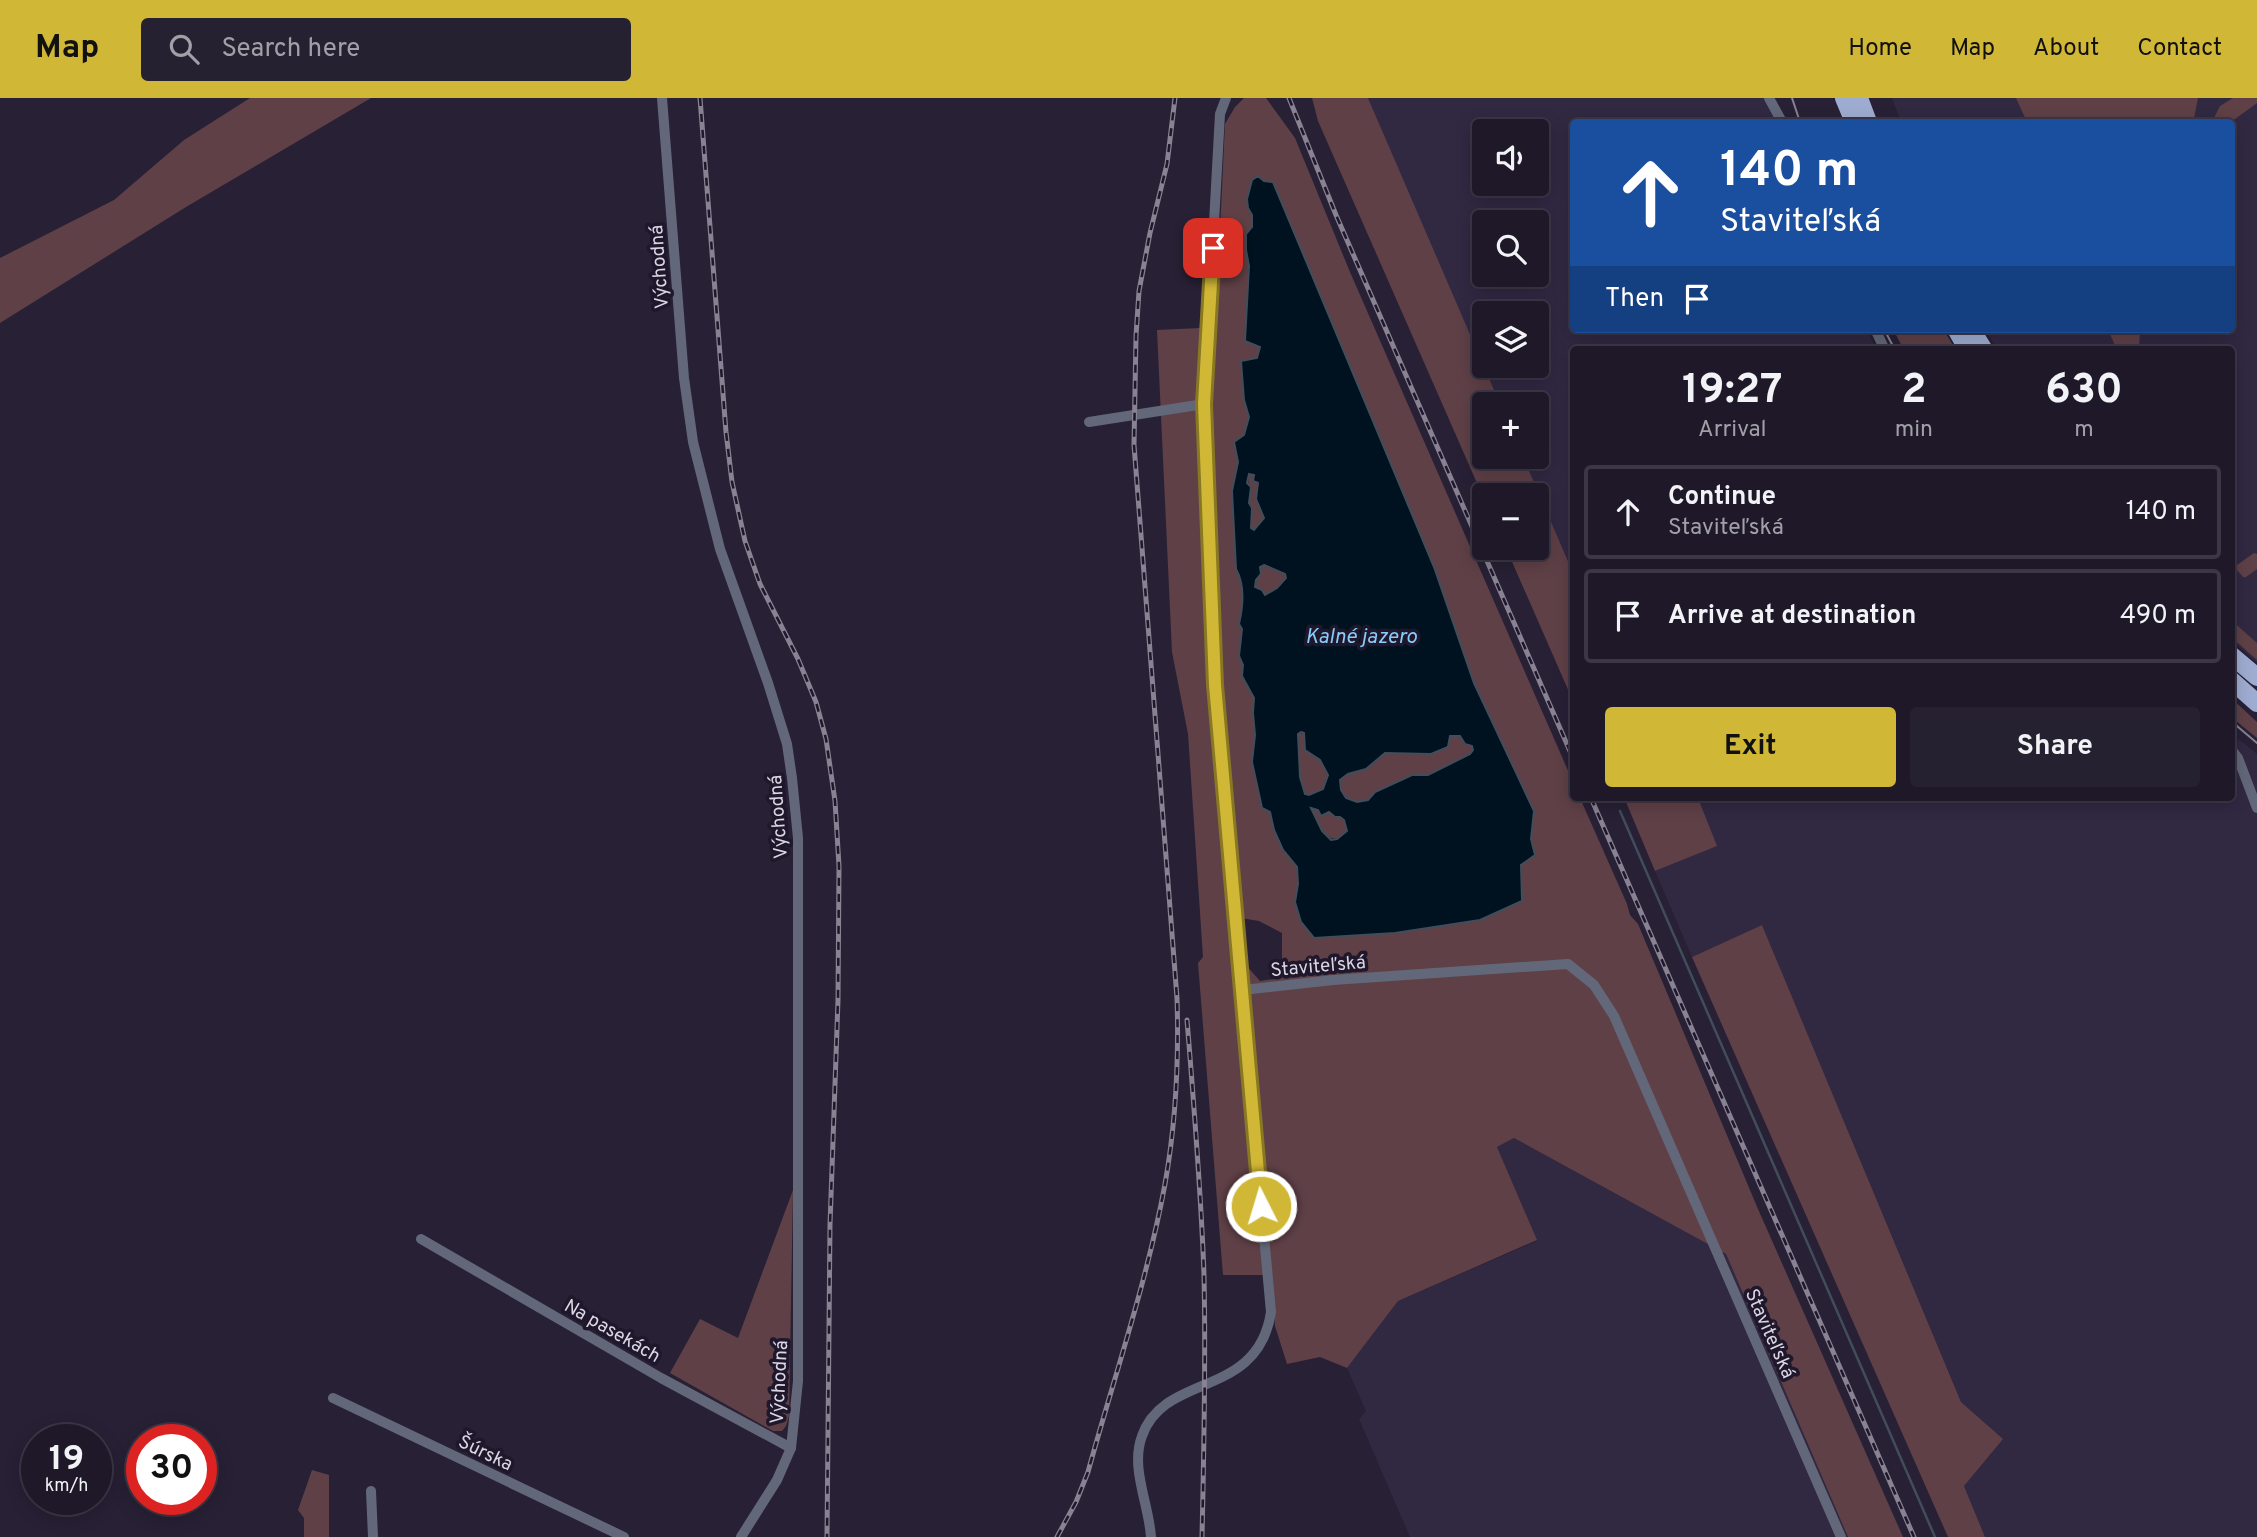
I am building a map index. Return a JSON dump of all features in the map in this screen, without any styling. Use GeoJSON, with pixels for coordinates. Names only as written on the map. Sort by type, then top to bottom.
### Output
{"type":"FeatureCollection","features":[{"type":"Feature","properties":{"kind":"main road"},"geometry":{"type":"LineString","coordinates":[[1844,98],[1853,119]]}},
{"type":"Feature","properties":{"kind":"main road"},"geometry":{"type":"LineString","coordinates":[[1859,98],[1867,119]]}},
{"type":"Feature","properties":{"kind":"main road"},"geometry":{"type":"LineString","coordinates":[[2235,658],[2257,677]]}},
{"type":"Feature","properties":{"kind":"main road"},"geometry":{"type":"LineString","coordinates":[[2235,684],[2257,703]]}},
{"type":"Feature","properties":{"kind":"street","name":"Východná"},"geometry":{"type":"LineString","coordinates":[[662,98],[684,378],[693,442],[719,549],[779,714],[787,744],[798,838],[798,1381],[791,1448],[777,1480],[741,1537]]}},
{"type":"Feature","properties":{"kind":"street"},"geometry":{"type":"LineString","coordinates":[[1151,1537],[1139,1475],[1142,1436],[1150,1419],[1180,1396],[1231,1373],[1250,1359],[1269,1331],[1271,1312],[1215,685],[1204,404],[1220,114],[1226,98]]}},
{"type":"Feature","properties":{"kind":"street"},"geometry":{"type":"LineString","coordinates":[[1769,98],[1780,119]]}},
{"type":"Feature","properties":{"kind":"street"},"geometry":{"type":"LineString","coordinates":[[1089,422],[1204,404]]}},
{"type":"Feature","properties":{"kind":"street"},"geometry":{"type":"LineString","coordinates":[[2235,754],[2257,808]]}},
{"type":"Feature","properties":{"kind":"street","name":"Staviteľská"},"geometry":{"type":"LineString","coordinates":[[1243,990],[1333,980],[1568,964],[1594,985],[1614,1016],[1841,1537]]}},
{"type":"Feature","properties":{"kind":"street","name":"Na pasekách"},"geometry":{"type":"LineString","coordinates":[[421,1239],[661,1378],[791,1448]]}},
{"type":"Feature","properties":{"kind":"street","name":"Šúrska"},"geometry":{"type":"LineString","coordinates":[[333,1398],[624,1537]]}},
{"type":"Feature","properties":{"kind":"street"},"geometry":{"type":"LineString","coordinates":[[371,1491],[373,1537]]}},
{"type":"Feature","properties":{"kind":"shaded area"},"geometry":{"type":"Polygon","coordinates":[[[250,98],[371,98],[186,207],[0,323],[0,258],[114,200],[184,140],[250,98]]]}},
{"type":"Feature","properties":{"kind":"shaded area"},"geometry":{"type":"Polygon","coordinates":[[[1244,98],[1266,98],[1295,138],[1350,272],[1472,551],[1472,560],[1476,560],[1570,775],[1570,801],[1581,801],[1630,915],[1638,924],[1758,1209],[1903,1537],[1848,1537],[1726,1254],[1514,1138],[1497,1147],[1537,1240],[1398,1301],[1347,1368],[1320,1357],[1287,1364],[1275,1326],[1272,1275],[1223,1275],[1198,963],[1203,957],[1188,734],[1172,652],[1157,330],[1200,328],[1199,399],[1211,682],[1245,964],[1260,981],[1282,978],[1282,933],[1259,921],[1241,918],[1222,680],[1213,502],[1212,400],[1225,124],[1244,98]],[[1273,183],[1248,208],[1252,215],[1252,227],[1246,250],[1260,347],[1244,400],[1249,417],[1232,491],[1236,569],[1242,596],[1239,656],[1243,665],[1242,676],[1254,698],[1255,735],[1252,762],[1274,830],[1283,850],[1297,867],[1295,902],[1521,865],[1535,855],[1531,839],[1534,811],[1474,683],[1434,567],[1273,183]]]}},
{"type":"Feature","properties":{"kind":"shaded area"},"geometry":{"type":"Polygon","coordinates":[[[1312,98],[1368,98],[1472,339],[1472,378],[1489,378],[1495,392],[1472,392],[1472,469],[1528,469],[1534,483],[1477,483],[1318,121],[1312,98]]]}},
{"type":"Feature","properties":{"kind":"shaded area"},"geometry":{"type":"Polygon","coordinates":[[[1368,98],[1764,98],[1774,119],[1570,119],[1570,333],[1869,333],[1874,346],[1570,346],[1570,568],[1549,519],[1549,483],[1533,483],[1527,469],[1549,469],[1549,392],[1493,392],[1487,378],[1549,378],[1549,301],[1472,301],[1472,343],[1368,98]]]}},
{"type":"Feature","properties":{"kind":"shaded area"},"geometry":{"type":"Polygon","coordinates":[[[1892,98],[2257,98],[2257,663],[2235,644],[2235,346],[1995,346],[1987,333],[2235,333],[2235,119],[1900,119],[1892,98]]]}},
{"type":"Feature","properties":{"kind":"shaded area"},"geometry":{"type":"Polygon","coordinates":[[[2016,98],[2198,98],[2193,119],[2026,119],[2016,98]]]}},
{"type":"Feature","properties":{"kind":"shaded area"},"geometry":{"type":"Polygon","coordinates":[[[2233,98],[2257,98],[2257,103],[2235,119],[2214,119],[2220,106],[2233,98]]]}},
{"type":"Feature","properties":{"kind":"shaded area"},"geometry":{"type":"Polygon","coordinates":[[[1895,333],[1945,333],[1954,346],[1902,346],[1895,333]]]}},
{"type":"Feature","properties":{"kind":"shaded area"},"geometry":{"type":"Polygon","coordinates":[[[2140,333],[2139,346],[2115,346],[2110,334],[2140,333]]]}},
{"type":"Feature","properties":{"kind":"shaded area"},"geometry":{"type":"Polygon","coordinates":[[[1249,474],[1254,475],[1253,481],[1258,483],[1256,499],[1265,518],[1254,530],[1251,528],[1252,508],[1248,503],[1249,474]]]}},
{"type":"Feature","properties":{"kind":"shaded area"},"geometry":{"type":"Polygon","coordinates":[[[1549,517],[1570,566],[1570,694],[1511,560],[1549,560],[1549,517]]]}},
{"type":"Feature","properties":{"kind":"shaded area"},"geometry":{"type":"Polygon","coordinates":[[[2254,553],[2257,554],[2257,569],[2243,577],[2236,569],[2237,565],[2254,553]]]}},
{"type":"Feature","properties":{"kind":"shaded area"},"geometry":{"type":"Polygon","coordinates":[[[1262,565],[1285,574],[1286,578],[1277,588],[1265,595],[1255,588],[1262,565]]]}},
{"type":"Feature","properties":{"kind":"shaded area"},"geometry":{"type":"Polygon","coordinates":[[[2235,624],[2257,643],[2257,660],[2235,641],[2235,624]]]}},
{"type":"Feature","properties":{"kind":"shaded area"},"geometry":{"type":"Polygon","coordinates":[[[2235,702],[2257,722],[2257,738],[2235,720],[2235,702]]]}},
{"type":"Feature","properties":{"kind":"shaded area"},"geometry":{"type":"Polygon","coordinates":[[[1304,733],[1305,750],[1320,760],[1328,775],[1323,789],[1309,795],[1305,794],[1300,777],[1298,734],[1304,733]]]}},
{"type":"Feature","properties":{"kind":"shaded area"},"geometry":{"type":"Polygon","coordinates":[[[1450,736],[1460,736],[1465,744],[1472,745],[1473,750],[1428,775],[1412,775],[1375,792],[1368,800],[1357,802],[1346,798],[1341,790],[1340,780],[1348,774],[1366,769],[1385,753],[1432,754],[1450,736]]]}},
{"type":"Feature","properties":{"kind":"shaded area"},"geometry":{"type":"Polygon","coordinates":[[[2239,739],[2257,754],[2257,1537],[1985,1537],[1964,1486],[2002,1439],[1961,1402],[1762,925],[1692,957],[1655,871],[1716,846],[1699,801],[2235,801],[2235,746],[2239,739]]]}},
{"type":"Feature","properties":{"kind":"shaded area"},"geometry":{"type":"Polygon","coordinates":[[[1699,801],[1717,846],[1655,871],[1626,802],[1699,801]]]}},
{"type":"Feature","properties":{"kind":"shaded area"},"geometry":{"type":"Polygon","coordinates":[[[1311,807],[1344,820],[1347,830],[1341,836],[1329,837],[1319,827],[1311,807]]]}},
{"type":"Feature","properties":{"kind":"shaded area"},"geometry":{"type":"Polygon","coordinates":[[[1762,925],[1961,1402],[2003,1439],[1964,1486],[1985,1537],[1948,1537],[1692,957],[1762,925]]]}},
{"type":"Feature","properties":{"kind":"shaded area"},"geometry":{"type":"Polygon","coordinates":[[[1514,1138],[1726,1254],[1848,1537],[1410,1537],[1359,1419],[1366,1411],[1347,1368],[1398,1301],[1537,1241],[1497,1147],[1514,1138]]]}},
{"type":"Feature","properties":{"kind":"shaded area"},"geometry":{"type":"Polygon","coordinates":[[[793,1190],[789,1416],[782,1431],[773,1431],[670,1373],[700,1319],[738,1338],[793,1190]]]}},
{"type":"Feature","properties":{"kind":"shaded area"},"geometry":{"type":"Polygon","coordinates":[[[312,1470],[329,1475],[329,1537],[304,1537],[304,1518],[298,1510],[312,1470]]]}},
{"type":"Feature","properties":{"kind":"water","name":"Kalné jazero"},"geometry":{"type":"Polygon","coordinates":[[[1258,176],[1264,181],[1273,182],[1434,567],[1474,683],[1534,811],[1531,839],[1535,855],[1521,865],[1522,901],[1480,920],[1395,933],[1314,938],[1301,922],[1295,902],[1297,867],[1283,850],[1270,812],[1262,808],[1252,762],[1255,735],[1254,698],[1242,676],[1243,665],[1239,656],[1242,596],[1236,569],[1232,491],[1238,462],[1234,442],[1244,435],[1249,417],[1244,400],[1241,361],[1257,358],[1260,347],[1245,341],[1249,266],[1246,234],[1252,227],[1252,215],[1247,199],[1252,180],[1258,176]],[[1249,474],[1247,483],[1251,487],[1249,503],[1252,508],[1251,528],[1254,530],[1264,518],[1256,499],[1258,483],[1253,481],[1254,475],[1249,474]],[[1264,565],[1260,567],[1261,574],[1255,587],[1265,595],[1277,588],[1286,578],[1285,574],[1264,565]],[[1304,733],[1298,734],[1300,777],[1305,794],[1309,795],[1323,789],[1328,775],[1320,760],[1305,750],[1304,733]],[[1450,736],[1448,747],[1431,754],[1385,753],[1366,769],[1348,774],[1340,780],[1341,790],[1346,798],[1357,802],[1368,800],[1375,792],[1412,775],[1428,775],[1473,750],[1460,736],[1450,736]],[[1311,808],[1322,831],[1331,840],[1347,831],[1344,820],[1329,812],[1321,816],[1318,810],[1311,808]]]}},
{"type":"Feature","properties":{"kind":"waterway"},"geometry":{"type":"LineString","coordinates":[[1620,811],[1935,1537]]}},
{"type":"Feature","properties":{"kind":"tram line"},"geometry":{"type":"LineString","coordinates":[[1792,98],[1799,119]]}},
{"type":"Feature","properties":{"kind":"tram line"},"geometry":{"type":"LineString","coordinates":[[1886,333],[1893,346]]}},
{"type":"Feature","properties":{"kind":"tram line"},"geometry":{"type":"LineString","coordinates":[[2235,724],[2257,743]]}},
{"type":"Feature","properties":{"kind":"railway"},"geometry":{"type":"LineString","coordinates":[[700,98],[732,482],[745,541],[760,584],[798,659],[816,702],[826,739],[835,801],[839,866],[838,1000],[830,1225],[827,1537]]}},
{"type":"Feature","properties":{"kind":"railway"},"geometry":{"type":"LineString","coordinates":[[1057,1537],[1088,1472],[1140,1293],[1158,1221],[1174,1115],[1178,1045],[1177,998],[1134,445],[1139,291],[1167,164],[1175,98]]}},
{"type":"Feature","properties":{"kind":"railway"},"geometry":{"type":"LineString","coordinates":[[1289,98],[1336,215],[1570,751]]}},
{"type":"Feature","properties":{"kind":"railway"},"geometry":{"type":"LineString","coordinates":[[1592,801],[1914,1537]]}},
{"type":"Feature","properties":{"kind":"railway"},"geometry":{"type":"LineString","coordinates":[[1187,1020],[1204,1275],[1202,1537]]}},
{"type":"Feature","properties":{"kind":"route"},"geometry":{"type":"LineString","coordinates":[[1213,248],[1204,404],[1215,685],[1261,1206]]}}]}
